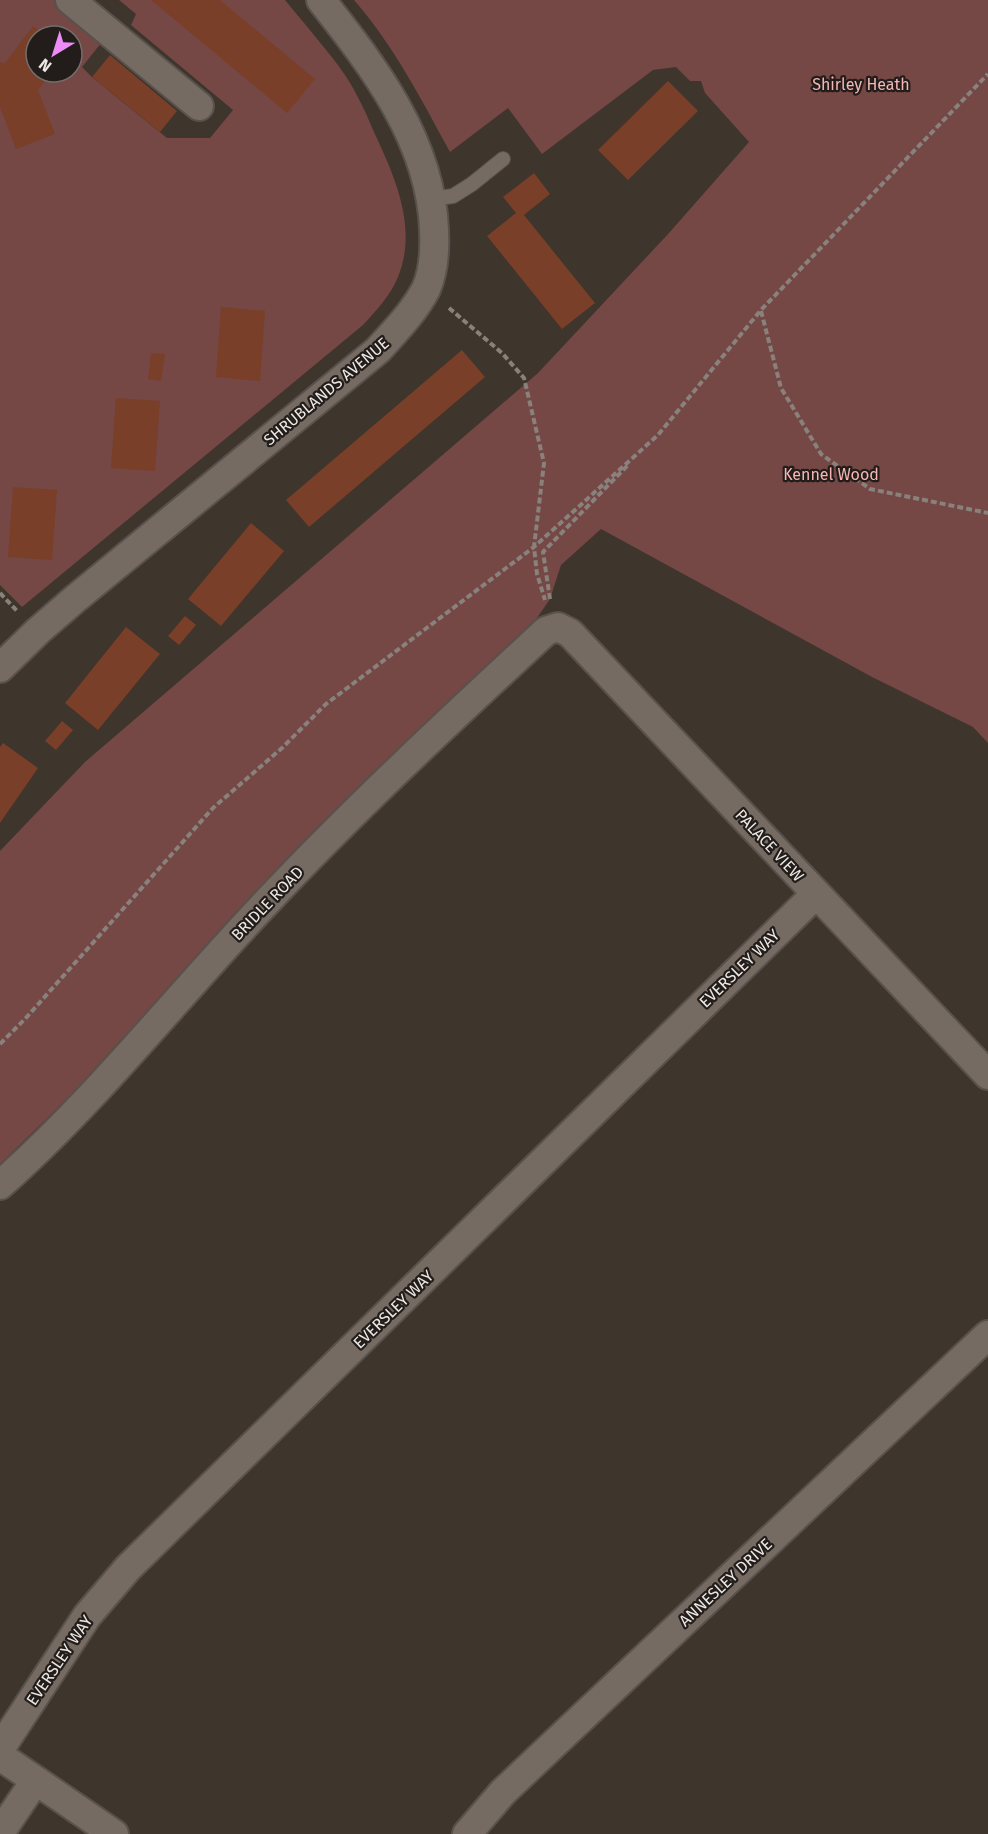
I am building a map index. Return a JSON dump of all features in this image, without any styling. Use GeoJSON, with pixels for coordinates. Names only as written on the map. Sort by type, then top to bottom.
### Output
{"type":"FeatureCollection","features":[{"type":"Feature","properties":{"kind":"street"},"geometry":{"type":"LineString","coordinates":[[70,0],[199,106]]}},
{"type":"Feature","properties":{"kind":"street","name":"SHRUBLANDS AVENUE"},"geometry":{"type":"LineString","coordinates":[[0,668],[68,605],[378,350],[412,310],[426,288],[433,268],[435,245],[431,199],[417,148],[404,121],[367,59],[321,0]]}},
{"type":"Feature","properties":{"kind":"street","name":"PALACE VIEW"},"geometry":{"type":"LineString","coordinates":[[546,618],[570,633],[988,1075]]}},
{"type":"Feature","properties":{"kind":"street","name":"BRIDLE ROAD"},"geometry":{"type":"LineString","coordinates":[[0,1185],[85,1103],[263,906],[448,723],[546,618]]}},
{"type":"Feature","properties":{"kind":"street","name":"EVERSLEY WAY"},"geometry":{"type":"LineString","coordinates":[[0,1749],[87,1616],[128,1568],[816,894]]}},
{"type":"Feature","properties":{"kind":"street","name":"ANNESLEY DRIVE"},"geometry":{"type":"LineString","coordinates":[[467,1834],[503,1792],[988,1335]]}},
{"type":"Feature","properties":{"kind":"street"},"geometry":{"type":"LineString","coordinates":[[0,1756],[114,1834]]}},
{"type":"Feature","properties":{"kind":"street"},"geometry":{"type":"LineString","coordinates":[[0,1833],[35,1781]]}},
{"type":"Feature","properties":{"kind":"lane"},"geometry":{"type":"LineString","coordinates":[[431,199],[453,196],[503,159]]}},
{"type":"Feature","properties":{"kind":"path"},"geometry":{"type":"LineString","coordinates":[[550,599],[543,552],[658,435],[761,310],[988,74]]}},
{"type":"Feature","properties":{"kind":"path"},"geometry":{"type":"LineString","coordinates":[[426,288],[502,353],[524,378],[544,463],[534,547],[546,618]]}},
{"type":"Feature","properties":{"kind":"path"},"geometry":{"type":"LineString","coordinates":[[761,310],[781,388],[821,454],[870,489],[988,513]]}},
{"type":"Feature","properties":{"kind":"path"},"geometry":{"type":"LineString","coordinates":[[0,1044],[25,1019],[213,808],[282,748],[326,704],[534,547],[658,435]]}},
{"type":"Feature","properties":{"kind":"green space"},"geometry":{"type":"Polygon","coordinates":[[[0,0],[55,0],[101,38],[102,42],[84,64],[84,24],[24,24],[24,84],[84,84],[84,69],[167,138],[210,138],[233,110],[131,25],[136,14],[119,0],[285,0],[331,56],[349,82],[364,110],[396,185],[405,221],[406,240],[404,259],[395,284],[363,325],[22,607],[0,585],[0,0]]]}},
{"type":"Feature","properties":{"kind":"green space"},"geometry":{"type":"Polygon","coordinates":[[[354,0],[988,0],[988,743],[973,727],[872,677],[601,529],[561,565],[550,599],[526,634],[248,902],[70,1096],[0,1164],[0,851],[85,762],[538,373],[669,233],[749,142],[705,93],[701,81],[690,81],[676,67],[653,70],[542,154],[508,108],[450,152],[394,54],[354,0]]]}},
{"type":"Feature","properties":{"kind":"building"},"geometry":{"type":"Polygon","coordinates":[[[151,0],[220,0],[315,79],[287,113],[151,0]]]}},
{"type":"Feature","properties":{"kind":"building"},"geometry":{"type":"Polygon","coordinates":[[[24,38],[24,84],[43,84],[38,90],[55,134],[16,149],[0,107],[0,62],[5,63],[24,38]]]}},
{"type":"Feature","properties":{"kind":"building"},"geometry":{"type":"Polygon","coordinates":[[[110,55],[177,111],[160,132],[92,77],[110,55]]]}},
{"type":"Feature","properties":{"kind":"building"},"geometry":{"type":"Polygon","coordinates":[[[668,81],[698,111],[628,180],[598,150],[668,81]]]}},
{"type":"Feature","properties":{"kind":"building"},"geometry":{"type":"Polygon","coordinates":[[[534,173],[550,194],[524,215],[595,303],[562,329],[487,236],[516,213],[503,197],[534,173]]]}},
{"type":"Feature","properties":{"kind":"building"},"geometry":{"type":"Polygon","coordinates":[[[221,307],[265,311],[260,381],[216,377],[221,307]]]}},
{"type":"Feature","properties":{"kind":"building"},"geometry":{"type":"Polygon","coordinates":[[[462,350],[485,377],[309,527],[286,500],[462,350]]]}},
{"type":"Feature","properties":{"kind":"building"},"geometry":{"type":"Polygon","coordinates":[[[151,353],[165,354],[161,381],[148,379],[151,353]]]}},
{"type":"Feature","properties":{"kind":"building"},"geometry":{"type":"Polygon","coordinates":[[[116,398],[160,401],[155,471],[111,468],[116,398]]]}},
{"type":"Feature","properties":{"kind":"building"},"geometry":{"type":"Polygon","coordinates":[[[13,487],[57,490],[52,560],[8,557],[13,487]]]}},
{"type":"Feature","properties":{"kind":"building"},"geometry":{"type":"Polygon","coordinates":[[[251,523],[284,551],[221,626],[188,599],[251,523]]]}},
{"type":"Feature","properties":{"kind":"building"},"geometry":{"type":"Polygon","coordinates":[[[185,616],[196,625],[179,645],[168,636],[185,616]]]}},
{"type":"Feature","properties":{"kind":"building"},"geometry":{"type":"Polygon","coordinates":[[[126,627],[160,654],[98,730],[65,703],[126,627]]]}},
{"type":"Feature","properties":{"kind":"building"},"geometry":{"type":"Polygon","coordinates":[[[62,721],[73,730],[56,750],[45,741],[62,721]]]}},
{"type":"Feature","properties":{"kind":"building"},"geometry":{"type":"Polygon","coordinates":[[[3,743],[38,768],[0,823],[0,747],[3,743]]]}},
{"type":"Feature","properties":{"kind":"park label","name":"Shirley Heath"},"geometry":{"type":"Point","coordinates":[861,84]}},
{"type":"Feature","properties":{"kind":"park label","name":"Kennel Wood"},"geometry":{"type":"Point","coordinates":[831,474]}}]}
